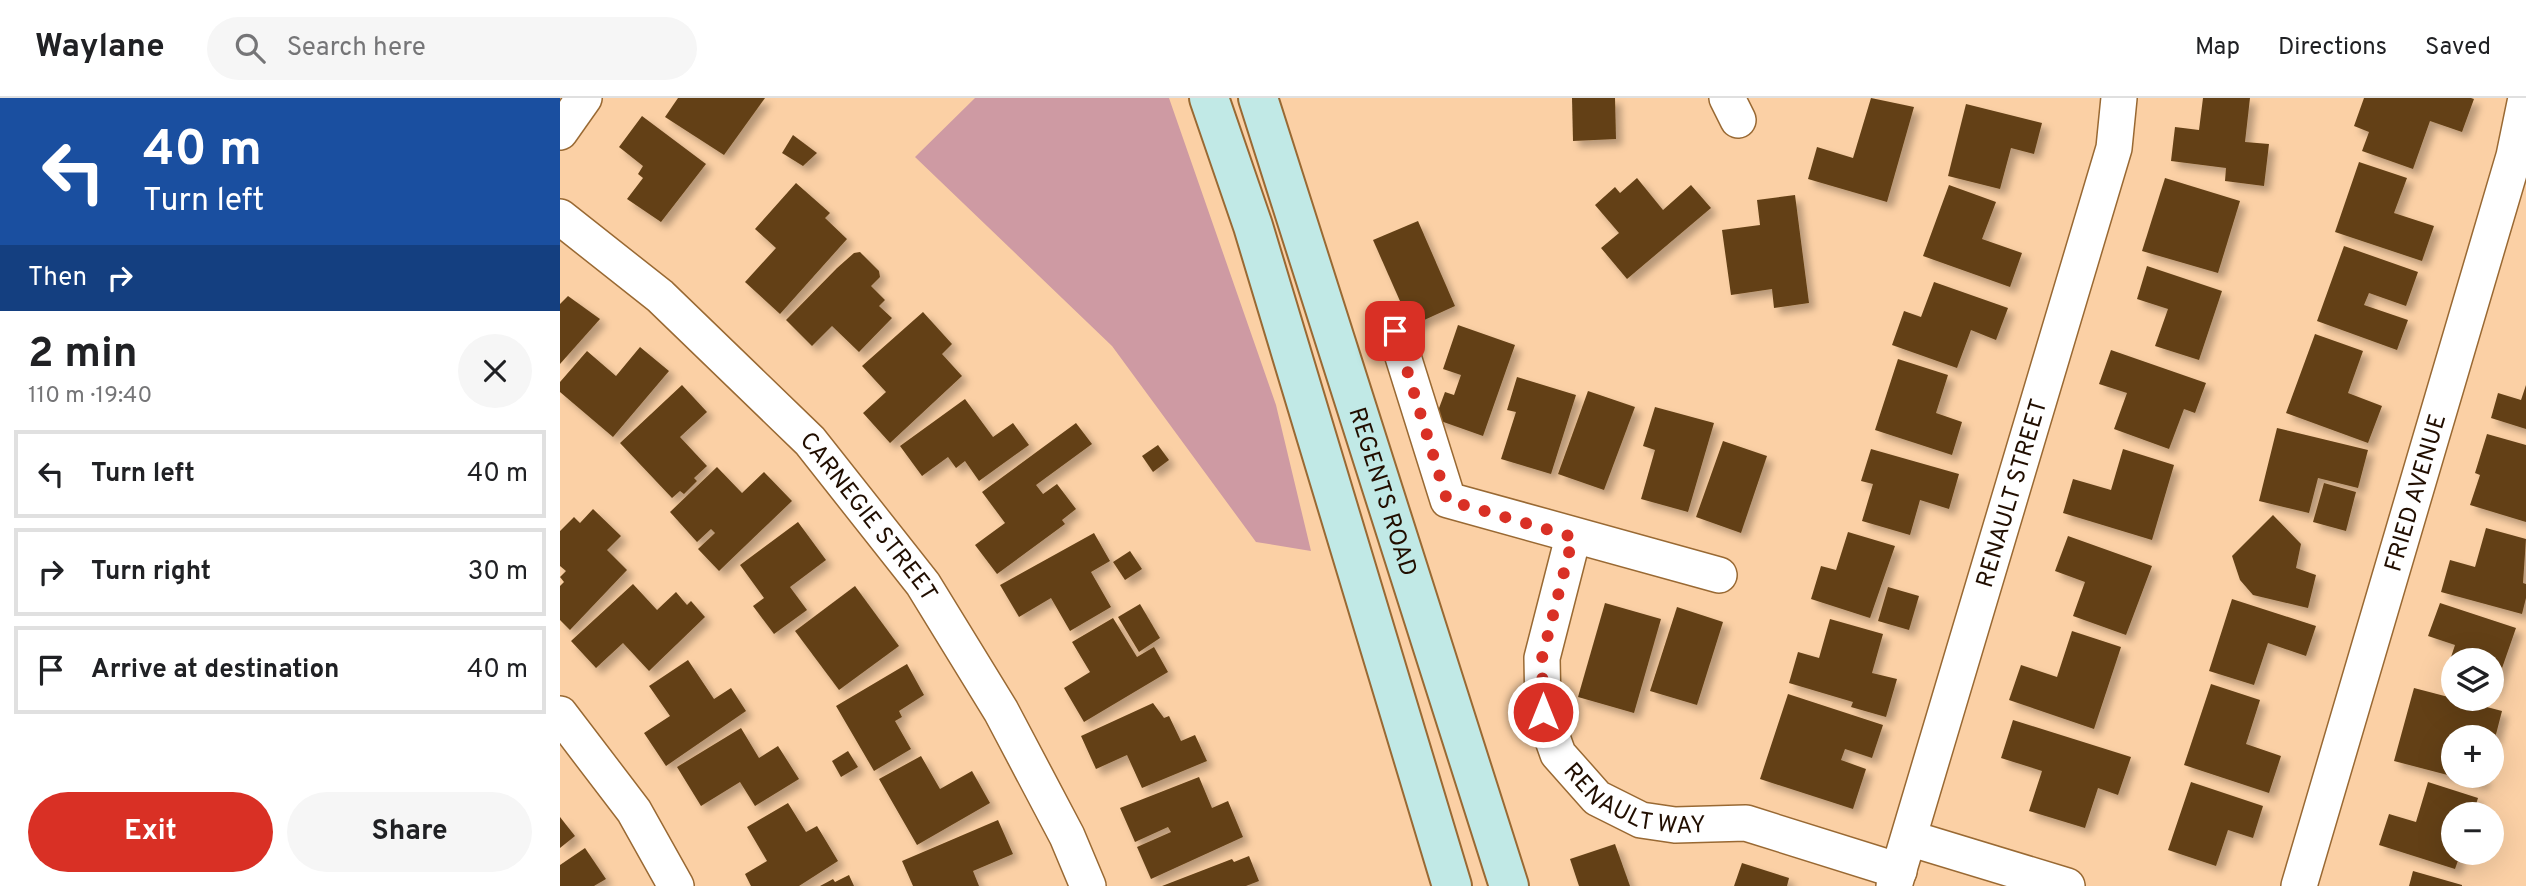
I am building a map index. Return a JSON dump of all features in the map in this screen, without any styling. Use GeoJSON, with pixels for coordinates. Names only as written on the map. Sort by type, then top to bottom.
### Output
{"type":"FeatureCollection","features":[{"type":"Feature","properties":{"kind":"main road","name":"REGENTS ROAD"},"geometry":{"type":"LineString","coordinates":[[1209,98],[1253,226],[1452,886]]}},
{"type":"Feature","properties":{"kind":"main road","name":"REGENTS ROAD"},"geometry":{"type":"LineString","coordinates":[[1258,98],[1509,886]]}},
{"type":"Feature","properties":{"kind":"street"},"geometry":{"type":"LineString","coordinates":[[560,132],[584,98]]}},
{"type":"Feature","properties":{"kind":"street","name":"RENAULT STREET"},"geometry":{"type":"LineString","coordinates":[[1897,878],[2114,148],[2119,98]]}},
{"type":"Feature","properties":{"kind":"street","name":"FRIED AVENUE"},"geometry":{"type":"LineString","coordinates":[[2299,886],[2514,156],[2526,98]]}},
{"type":"Feature","properties":{"kind":"street","name":"CARNEGIE STREET"},"geometry":{"type":"LineString","coordinates":[[560,218],[660,296],[818,451],[923,584],[1001,711],[1067,836],[1088,886]]}},
{"type":"Feature","properties":{"kind":"street"},"geometry":{"type":"LineString","coordinates":[[1395,331],[1447,500],[1573,537],[1719,575]]}},
{"type":"Feature","properties":{"kind":"street","name":"RENAULT WAY"},"geometry":{"type":"LineString","coordinates":[[1573,537],[1542,658],[1543,712],[1558,754],[1597,799],[1642,820],[1675,825],[1746,823],[1897,878]]}},
{"type":"Feature","properties":{"kind":"street"},"geometry":{"type":"LineString","coordinates":[[560,714],[634,811],[677,886]]}},
{"type":"Feature","properties":{"kind":"street"},"geometry":{"type":"LineString","coordinates":[[1909,838],[2067,886]]}},
{"type":"Feature","properties":{"kind":"shaded area"},"geometry":{"type":"Polygon","coordinates":[[[975,98],[1169,98],[1276,405],[1311,551],[1256,542],[1112,346],[915,157],[975,98]]]}},
{"type":"Feature","properties":{"kind":"building"},"geometry":{"type":"Polygon","coordinates":[[[678,98],[765,98],[724,155],[665,117],[678,98]]]}},
{"type":"Feature","properties":{"kind":"building"},"geometry":{"type":"Polygon","coordinates":[[[1572,98],[1615,98],[1616,139],[1573,141],[1572,98]]]}},
{"type":"Feature","properties":{"kind":"building"},"geometry":{"type":"Polygon","coordinates":[[[1871,98],[1914,107],[1887,202],[1808,179],[1817,147],[1853,158],[1871,98]]]}},
{"type":"Feature","properties":{"kind":"building"},"geometry":{"type":"Polygon","coordinates":[[[2203,98],[2250,98],[2245,142],[2269,144],[2264,186],[2225,181],[2226,168],[2171,161],[2175,127],[2199,130],[2203,98]]]}},
{"type":"Feature","properties":{"kind":"building"},"geometry":{"type":"Polygon","coordinates":[[[2364,98],[2474,99],[2462,132],[2430,121],[2413,169],[2362,151],[2369,132],[2354,126],[2364,98]]]}},
{"type":"Feature","properties":{"kind":"building"},"geometry":{"type":"Polygon","coordinates":[[[1966,104],[2042,123],[2034,154],[2011,148],[2000,189],[1948,176],[1966,104]]]}},
{"type":"Feature","properties":{"kind":"building"},"geometry":{"type":"Polygon","coordinates":[[[642,116],[706,164],[661,222],[627,199],[643,178],[638,174],[643,166],[619,147],[642,116]]]}},
{"type":"Feature","properties":{"kind":"building"},"geometry":{"type":"Polygon","coordinates":[[[793,135],[817,153],[803,166],[782,153],[793,135]]]}},
{"type":"Feature","properties":{"kind":"building"},"geometry":{"type":"Polygon","coordinates":[[[2359,162],[2407,178],[2394,213],[2434,226],[2422,261],[2335,232],[2359,162]]]}},
{"type":"Feature","properties":{"kind":"building"},"geometry":{"type":"Polygon","coordinates":[[[1637,178],[1663,210],[1691,185],[1711,208],[1627,279],[1601,248],[1619,233],[1595,205],[1615,187],[1620,193],[1637,178]]]}},
{"type":"Feature","properties":{"kind":"building"},"geometry":{"type":"Polygon","coordinates":[[[2165,178],[2240,201],[2218,273],[2142,251],[2165,178]]]}},
{"type":"Feature","properties":{"kind":"building"},"geometry":{"type":"Polygon","coordinates":[[[796,183],[830,213],[825,218],[847,239],[780,314],[745,282],[776,248],[755,229],[796,183]]]}},
{"type":"Feature","properties":{"kind":"building"},"geometry":{"type":"Polygon","coordinates":[[[1949,185],[1996,202],[1982,239],[2022,253],[2010,287],[1923,256],[1949,185]]]}},
{"type":"Feature","properties":{"kind":"building"},"geometry":{"type":"Polygon","coordinates":[[[1795,195],[1809,303],[1774,308],[1772,289],[1731,295],[1722,230],[1760,225],[1757,200],[1795,195]]]}},
{"type":"Feature","properties":{"kind":"building"},"geometry":{"type":"Polygon","coordinates":[[[1418,221],[1455,306],[1411,326],[1373,240],[1418,221]]]}},
{"type":"Feature","properties":{"kind":"building"},"geometry":{"type":"Polygon","coordinates":[[[2344,246],[2418,272],[2406,306],[2369,293],[2364,305],[2408,320],[2397,350],[2317,321],[2344,246]]]}},
{"type":"Feature","properties":{"kind":"building"},"geometry":{"type":"Polygon","coordinates":[[[860,252],[879,271],[880,277],[871,286],[885,300],[879,306],[892,318],[859,352],[832,326],[812,346],[786,320],[837,268],[854,253],[860,252]]]}},
{"type":"Feature","properties":{"kind":"building"},"geometry":{"type":"Polygon","coordinates":[[[2147,266],[2222,291],[2199,360],[2155,346],[2168,309],[2137,299],[2147,266]]]}},
{"type":"Feature","properties":{"kind":"building"},"geometry":{"type":"Polygon","coordinates":[[[1934,282],[2008,308],[1996,340],[1971,330],[1957,368],[1892,345],[1904,311],[1921,317],[1934,282]]]}},
{"type":"Feature","properties":{"kind":"building"},"geometry":{"type":"Polygon","coordinates":[[[568,296],[600,319],[560,364],[560,304],[568,296]]]}},
{"type":"Feature","properties":{"kind":"building"},"geometry":{"type":"Polygon","coordinates":[[[923,312],[952,344],[942,354],[962,376],[890,443],[863,413],[886,392],[862,366],[923,312]]]}},
{"type":"Feature","properties":{"kind":"building"},"geometry":{"type":"Polygon","coordinates":[[[1458,325],[1515,345],[1483,436],[1435,419],[1445,392],[1454,395],[1461,375],[1443,369],[1458,325]]]}},
{"type":"Feature","properties":{"kind":"building"},"geometry":{"type":"Polygon","coordinates":[[[2315,334],[2363,351],[2348,393],[2382,406],[2368,443],[2286,413],[2315,334]]]}},
{"type":"Feature","properties":{"kind":"building"},"geometry":{"type":"Polygon","coordinates":[[[640,347],[669,371],[613,437],[560,392],[560,382],[587,351],[616,376],[640,347]]]}},
{"type":"Feature","properties":{"kind":"building"},"geometry":{"type":"Polygon","coordinates":[[[2111,350],[2206,383],[2195,413],[2184,409],[2169,449],[2114,429],[2127,393],[2099,384],[2111,350]]]}},
{"type":"Feature","properties":{"kind":"building"},"geometry":{"type":"Polygon","coordinates":[[[1898,359],[1948,375],[1936,413],[1962,422],[1952,455],[1875,430],[1898,359]]]}},
{"type":"Feature","properties":{"kind":"building"},"geometry":{"type":"Polygon","coordinates":[[[1517,377],[1576,395],[1551,474],[1501,459],[1516,412],[1507,410],[1517,377]]]}},
{"type":"Feature","properties":{"kind":"building"},"geometry":{"type":"Polygon","coordinates":[[[682,385],[707,412],[680,437],[707,466],[694,478],[697,481],[684,494],[680,491],[672,498],[620,443],[682,385]]]}},
{"type":"Feature","properties":{"kind":"building"},"geometry":{"type":"Polygon","coordinates":[[[2526,385],[2526,429],[2491,418],[2498,393],[2521,400],[2526,385]]]}},
{"type":"Feature","properties":{"kind":"building"},"geometry":{"type":"Polygon","coordinates":[[[1588,391],[1635,407],[1604,490],[1558,474],[1588,391]]]}},
{"type":"Feature","properties":{"kind":"building"},"geometry":{"type":"Polygon","coordinates":[[[965,399],[993,437],[1013,423],[1029,445],[979,481],[965,461],[956,468],[948,457],[922,476],[900,446],[965,399]]]}},
{"type":"Feature","properties":{"kind":"building"},"geometry":{"type":"Polygon","coordinates":[[[1655,407],[1714,423],[1688,512],[1641,499],[1655,450],[1643,446],[1655,407]]]}},
{"type":"Feature","properties":{"kind":"building"},"geometry":{"type":"Polygon","coordinates":[[[1076,423],[1092,444],[1036,485],[1043,494],[1057,484],[1076,509],[1062,520],[1065,524],[997,574],[975,545],[1005,523],[982,492],[1076,423]]]}},
{"type":"Feature","properties":{"kind":"building"},"geometry":{"type":"Polygon","coordinates":[[[2277,428],[2368,450],[2358,488],[2318,478],[2309,513],[2259,501],[2277,428]]]}},
{"type":"Feature","properties":{"kind":"building"},"geometry":{"type":"Polygon","coordinates":[[[2487,434],[2526,445],[2526,522],[2470,505],[2480,475],[2475,473],[2487,434]]]}},
{"type":"Feature","properties":{"kind":"building"},"geometry":{"type":"Polygon","coordinates":[[[1723,441],[1767,456],[1741,533],[1696,517],[1723,441]]]}},
{"type":"Feature","properties":{"kind":"building"},"geometry":{"type":"Polygon","coordinates":[[[1158,445],[1169,460],[1153,472],[1142,456],[1158,445]]]}},
{"type":"Feature","properties":{"kind":"building"},"geometry":{"type":"Polygon","coordinates":[[[1871,449],[1959,474],[1949,509],[1920,500],[1910,535],[1862,521],[1873,484],[1861,481],[1871,449]]]}},
{"type":"Feature","properties":{"kind":"building"},"geometry":{"type":"Polygon","coordinates":[[[2123,449],[2174,465],[2152,540],[2063,513],[2073,479],[2111,490],[2123,449]]]}},
{"type":"Feature","properties":{"kind":"building"},"geometry":{"type":"Polygon","coordinates":[[[717,467],[742,493],[764,472],[792,501],[719,571],[698,549],[715,533],[711,529],[697,542],[670,512],[717,467]]]}},
{"type":"Feature","properties":{"kind":"building"},"geometry":{"type":"Polygon","coordinates":[[[2324,483],[2356,492],[2346,531],[2313,522],[2324,483]]]}},
{"type":"Feature","properties":{"kind":"building"},"geometry":{"type":"Polygon","coordinates":[[[593,509],[621,536],[607,550],[627,570],[570,630],[560,620],[560,586],[564,582],[560,577],[566,571],[560,566],[560,531],[574,517],[580,523],[593,509]]]}},
{"type":"Feature","properties":{"kind":"building"},"geometry":{"type":"Polygon","coordinates":[[[2273,515],[2301,544],[2296,568],[2316,575],[2308,608],[2253,595],[2240,580],[2232,556],[2273,515]]]}},
{"type":"Feature","properties":{"kind":"building"},"geometry":{"type":"Polygon","coordinates":[[[798,522],[826,560],[790,587],[807,610],[774,634],[753,606],[764,598],[740,565],[798,522]]]}},
{"type":"Feature","properties":{"kind":"building"},"geometry":{"type":"Polygon","coordinates":[[[2486,528],[2526,539],[2523,583],[2526,584],[2526,598],[2522,614],[2441,592],[2450,560],[2475,567],[2486,528]]]}},
{"type":"Feature","properties":{"kind":"building"},"geometry":{"type":"Polygon","coordinates":[[[1848,532],[1895,546],[1870,618],[1811,599],[1821,566],[1836,570],[1848,532]]]}},
{"type":"Feature","properties":{"kind":"building"},"geometry":{"type":"Polygon","coordinates":[[[1094,533],[1110,561],[1091,572],[1111,607],[1070,631],[1051,598],[1019,617],[1000,585],[1094,533]]]}},
{"type":"Feature","properties":{"kind":"building"},"geometry":{"type":"Polygon","coordinates":[[[2068,536],[2152,566],[2126,635],[2073,616],[2085,582],[2055,571],[2068,536]]]}},
{"type":"Feature","properties":{"kind":"building"},"geometry":{"type":"Polygon","coordinates":[[[1130,551],[1142,569],[1125,580],[1113,562],[1130,551]]]}},
{"type":"Feature","properties":{"kind":"building"},"geometry":{"type":"Polygon","coordinates":[[[633,584],[657,610],[676,592],[687,605],[691,601],[705,617],[649,671],[623,643],[596,668],[571,641],[633,584]]]}},
{"type":"Feature","properties":{"kind":"building"},"geometry":{"type":"Polygon","coordinates":[[[855,586],[899,646],[839,690],[795,631],[855,586]]]}},
{"type":"Feature","properties":{"kind":"building"},"geometry":{"type":"Polygon","coordinates":[[[1888,587],[1919,596],[1909,630],[1878,621],[1888,587]]]}},
{"type":"Feature","properties":{"kind":"building"},"geometry":{"type":"Polygon","coordinates":[[[2232,599],[2316,626],[2306,656],[2268,643],[2254,685],[2209,671],[2232,599]]]}},
{"type":"Feature","properties":{"kind":"building"},"geometry":{"type":"Polygon","coordinates":[[[1605,603],[1661,619],[1634,713],[1578,697],[1605,603]]]}},
{"type":"Feature","properties":{"kind":"building"},"geometry":{"type":"Polygon","coordinates":[[[2440,603],[2516,628],[2504,662],[2504,648],[2454,648],[2455,645],[2428,636],[2440,603]]]}},
{"type":"Feature","properties":{"kind":"building"},"geometry":{"type":"Polygon","coordinates":[[[1140,604],[1160,638],[1139,652],[1118,617],[1140,604]]]}},
{"type":"Feature","properties":{"kind":"building"},"geometry":{"type":"Polygon","coordinates":[[[1677,607],[1723,622],[1697,705],[1650,691],[1677,607]]]}},
{"type":"Feature","properties":{"kind":"building"},"geometry":{"type":"Polygon","coordinates":[[[1113,618],[1137,657],[1154,647],[1168,672],[1084,722],[1064,688],[1090,672],[1072,642],[1113,618]]]}},
{"type":"Feature","properties":{"kind":"building"},"geometry":{"type":"Polygon","coordinates":[[[1830,619],[1883,634],[1872,673],[1897,679],[1886,717],[1851,707],[1853,702],[1789,683],[1798,652],[1819,658],[1830,619]]]}},
{"type":"Feature","properties":{"kind":"building"},"geometry":{"type":"Polygon","coordinates":[[[2072,631],[2121,647],[2094,729],[2009,700],[2021,665],[2057,677],[2072,631]]]}},
{"type":"Feature","properties":{"kind":"building"},"geometry":{"type":"Polygon","coordinates":[[[688,660],[714,699],[731,688],[746,711],[666,766],[644,733],[670,716],[649,686],[688,660]]]}},
{"type":"Feature","properties":{"kind":"building"},"geometry":{"type":"Polygon","coordinates":[[[907,664],[924,695],[899,711],[902,717],[895,721],[911,749],[874,771],[836,706],[907,664]]]}},
{"type":"Feature","properties":{"kind":"building"},"geometry":{"type":"Polygon","coordinates":[[[2211,684],[2260,700],[2246,744],[2281,756],[2269,793],[2184,765],[2211,684]]]}},
{"type":"Feature","properties":{"kind":"building"},"geometry":{"type":"Polygon","coordinates":[[[2414,688],[2441,695],[2441,711],[2502,711],[2498,725],[2441,725],[2441,773],[2394,761],[2414,688]]]}},
{"type":"Feature","properties":{"kind":"building"},"geometry":{"type":"Polygon","coordinates":[[[1788,694],[1883,725],[1872,758],[1845,749],[1841,760],[1866,769],[1853,809],[1760,779],[1788,694]]]}},
{"type":"Feature","properties":{"kind":"building"},"geometry":{"type":"Polygon","coordinates":[[[1153,703],[1164,718],[1169,716],[1181,741],[1195,735],[1207,761],[1142,788],[1127,755],[1096,769],[1081,736],[1153,703]]]}},
{"type":"Feature","properties":{"kind":"building"},"geometry":{"type":"Polygon","coordinates":[[[2013,720],[2131,757],[2118,795],[2098,788],[2085,828],[2029,811],[2042,771],[2001,758],[2013,720]]]}},
{"type":"Feature","properties":{"kind":"building"},"geometry":{"type":"Polygon","coordinates":[[[741,728],[759,758],[778,746],[799,779],[755,806],[740,782],[701,806],[677,767],[741,728]]]}},
{"type":"Feature","properties":{"kind":"building"},"geometry":{"type":"Polygon","coordinates":[[[848,751],[858,767],[841,777],[832,761],[848,751]]]}},
{"type":"Feature","properties":{"kind":"building"},"geometry":{"type":"Polygon","coordinates":[[[921,756],[940,789],[972,771],[990,803],[917,845],[879,779],[921,756]]]}},
{"type":"Feature","properties":{"kind":"building"},"geometry":{"type":"Polygon","coordinates":[[[1199,777],[1212,808],[1228,801],[1243,837],[1151,879],[1137,847],[1171,832],[1168,827],[1135,842],[1120,808],[1199,777]]]}},
{"type":"Feature","properties":{"kind":"building"},"geometry":{"type":"Polygon","coordinates":[[[2191,782],[2263,806],[2253,838],[2228,830],[2216,866],[2168,850],[2191,782]]]}},
{"type":"Feature","properties":{"kind":"building"},"geometry":{"type":"Polygon","coordinates":[[[2428,782],[2478,798],[2477,802],[2441,802],[2441,865],[2379,845],[2389,814],[2416,822],[2428,782]]]}},
{"type":"Feature","properties":{"kind":"building"},"geometry":{"type":"Polygon","coordinates":[[[788,803],[806,832],[817,826],[838,861],[799,886],[751,886],[745,874],[767,861],[747,827],[788,803]]]}},
{"type":"Feature","properties":{"kind":"building"},"geometry":{"type":"Polygon","coordinates":[[[560,817],[575,836],[560,848],[560,817]]]}},
{"type":"Feature","properties":{"kind":"building"},"geometry":{"type":"Polygon","coordinates":[[[998,820],[1013,854],[973,871],[979,886],[913,886],[902,861],[998,820]]]}},
{"type":"Feature","properties":{"kind":"building"},"geometry":{"type":"Polygon","coordinates":[[[1615,844],[1630,886],[1579,886],[1570,859],[1615,844]]]}},
{"type":"Feature","properties":{"kind":"building"},"geometry":{"type":"Polygon","coordinates":[[[585,848],[606,879],[594,886],[560,886],[560,865],[585,848]]]}},
{"type":"Feature","properties":{"kind":"building"},"geometry":{"type":"Polygon","coordinates":[[[1249,856],[1259,881],[1246,886],[1162,886],[1232,859],[1234,862],[1249,856]]]}},
{"type":"Feature","properties":{"kind":"building"},"geometry":{"type":"Polygon","coordinates":[[[1742,863],[1789,878],[1787,886],[1734,886],[1742,863]]]}},
{"type":"Feature","properties":{"kind":"building"},"geometry":{"type":"Polygon","coordinates":[[[2413,871],[2462,885],[2462,886],[2409,886],[2413,871]]]}},
{"type":"Feature","properties":{"kind":"building"},"geometry":{"type":"Polygon","coordinates":[[[849,875],[854,886],[820,886],[833,879],[835,882],[849,875]]]}},
{"type":"Feature","properties":{"kind":"route"},"geometry":{"type":"LineString","coordinates":[[1395,331],[1447,500],[1573,537],[1542,658],[1543,712]]}}]}
